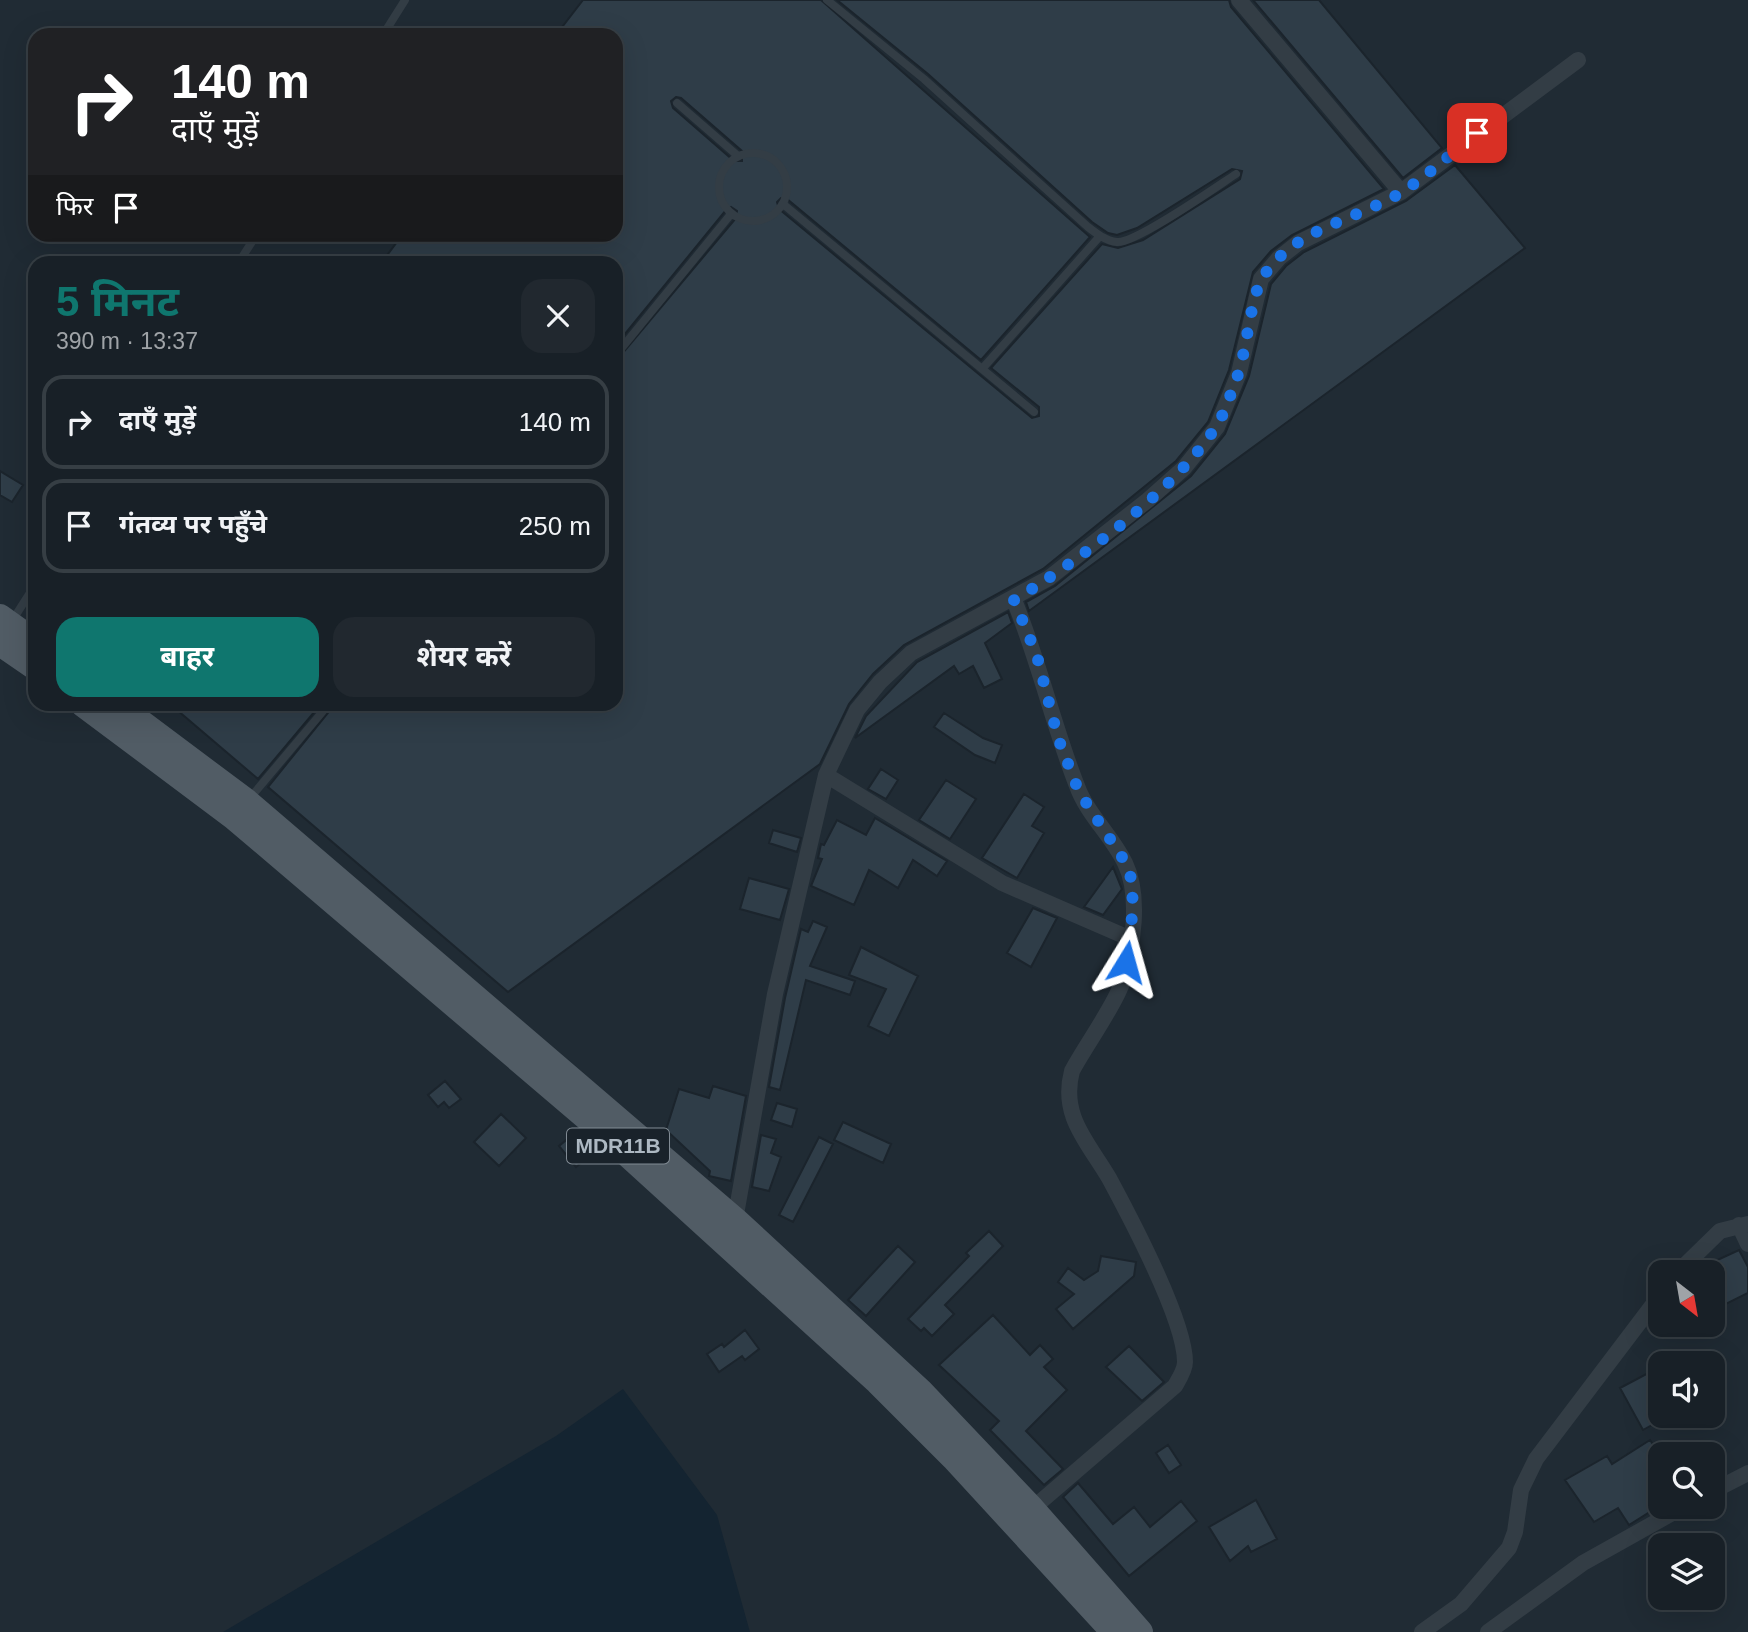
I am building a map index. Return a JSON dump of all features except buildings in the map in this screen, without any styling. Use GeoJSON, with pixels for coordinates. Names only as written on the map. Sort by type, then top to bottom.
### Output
{"type":"FeatureCollection","features":[{"type":"Feature","properties":{"kind":"main road"},"geometry":{"type":"LineString","coordinates":[[3,628],[28,639]]}},
{"type":"Feature","properties":{"kind":"main road"},"geometry":{"type":"LineString","coordinates":[[3,628],[28,658]]}},
{"type":"Feature","properties":{"kind":"main road","name":"MDR11B"},"geometry":{"type":"LineString","coordinates":[[92,711],[234,817],[590,1121],[737,1233],[1114,1632]]}},
{"type":"Feature","properties":{"kind":"main road","name":"MDR11B"},"geometry":{"type":"LineString","coordinates":[[125,711],[247,802],[920,1391],[1032,1509],[1140,1632]]}},
{"type":"Feature","properties":{"kind":"street"},"geometry":{"type":"LineString","coordinates":[[1239,0],[1401,192]]}},
{"type":"Feature","properties":{"kind":"street"},"geometry":{"type":"LineString","coordinates":[[737,1233],[775,993],[827,775],[857,710],[911,653],[1014,600],[1049,578],[1184,468],[1217,427],[1239,373],[1261,279],[1279,258],[1320,231],[1401,192],[1578,60]]}},
{"type":"Feature","properties":{"kind":"street"},"geometry":{"type":"LineString","coordinates":[[1014,600],[1037,656],[1058,738],[1079,792],[1124,860],[1133,883],[1131,939],[1122,985],[1072,1071],[1068,1086],[1069,1107],[1076,1128],[1108,1177],[1154,1268],[1183,1343],[1185,1365],[1175,1387],[1032,1509]]}},
{"type":"Feature","properties":{"kind":"street"},"geometry":{"type":"LineString","coordinates":[[827,775],[1002,883],[1131,939]]}},
{"type":"Feature","properties":{"kind":"street"},"geometry":{"type":"LineString","coordinates":[[1690,1260],[1720,1231],[1744,1224],[1748,1244]]}},
{"type":"Feature","properties":{"kind":"street"},"geometry":{"type":"LineString","coordinates":[[1422,1632],[1461,1604],[1509,1548],[1515,1532],[1521,1490],[1536,1459],[1648,1311]]}},
{"type":"Feature","properties":{"kind":"street"},"geometry":{"type":"LineString","coordinates":[[1725,1485],[1748,1473]]}},
{"type":"Feature","properties":{"kind":"street"},"geometry":{"type":"LineString","coordinates":[[1488,1632],[1583,1563],[1662,1519]]}},
{"type":"Feature","properties":{"kind":"lane"},"geometry":{"type":"LineString","coordinates":[[387,28],[405,0]]}},
{"type":"Feature","properties":{"kind":"lane"},"geometry":{"type":"LineString","coordinates":[[827,0],[924,79],[1100,236],[1120,243],[1143,233],[1236,174]]}},
{"type":"Feature","properties":{"kind":"lane"},"geometry":{"type":"LineString","coordinates":[[677,103],[738,156]]}},
{"type":"Feature","properties":{"kind":"lane"},"geometry":{"type":"LineString","coordinates":[[759,153],[778,163],[787,182],[783,204],[765,219],[753,222],[731,214],[723,205],[719,181],[729,162],[738,156],[759,153]]}},
{"type":"Feature","properties":{"kind":"lane"},"geometry":{"type":"LineString","coordinates":[[783,204],[1034,412]]}},
{"type":"Feature","properties":{"kind":"lane"},"geometry":{"type":"LineString","coordinates":[[623,346],[731,214]]}},
{"type":"Feature","properties":{"kind":"lane"},"geometry":{"type":"LineString","coordinates":[[982,369],[1100,236]]}},
{"type":"Feature","properties":{"kind":"lane"},"geometry":{"type":"LineString","coordinates":[[3,628],[28,594]]}},
{"type":"Feature","properties":{"kind":"lane"},"geometry":{"type":"LineString","coordinates":[[247,802],[322,711]]}},
{"type":"Feature","properties":{"kind":"water"},"geometry":{"type":"Polygon","coordinates":[[[623,1389],[717,1515],[750,1632],[223,1632],[556,1436],[623,1389]]]}},
{"type":"Feature","properties":{"kind":"route"},"geometry":{"type":"LineString","coordinates":[[1126,962],[1131,939],[1133,883],[1124,860],[1079,792],[1058,738],[1037,656],[1014,600],[1049,578],[1148,500],[1184,468],[1217,427],[1239,373],[1261,279],[1279,258],[1298,243],[1401,192],[1477,133]]}}]}
